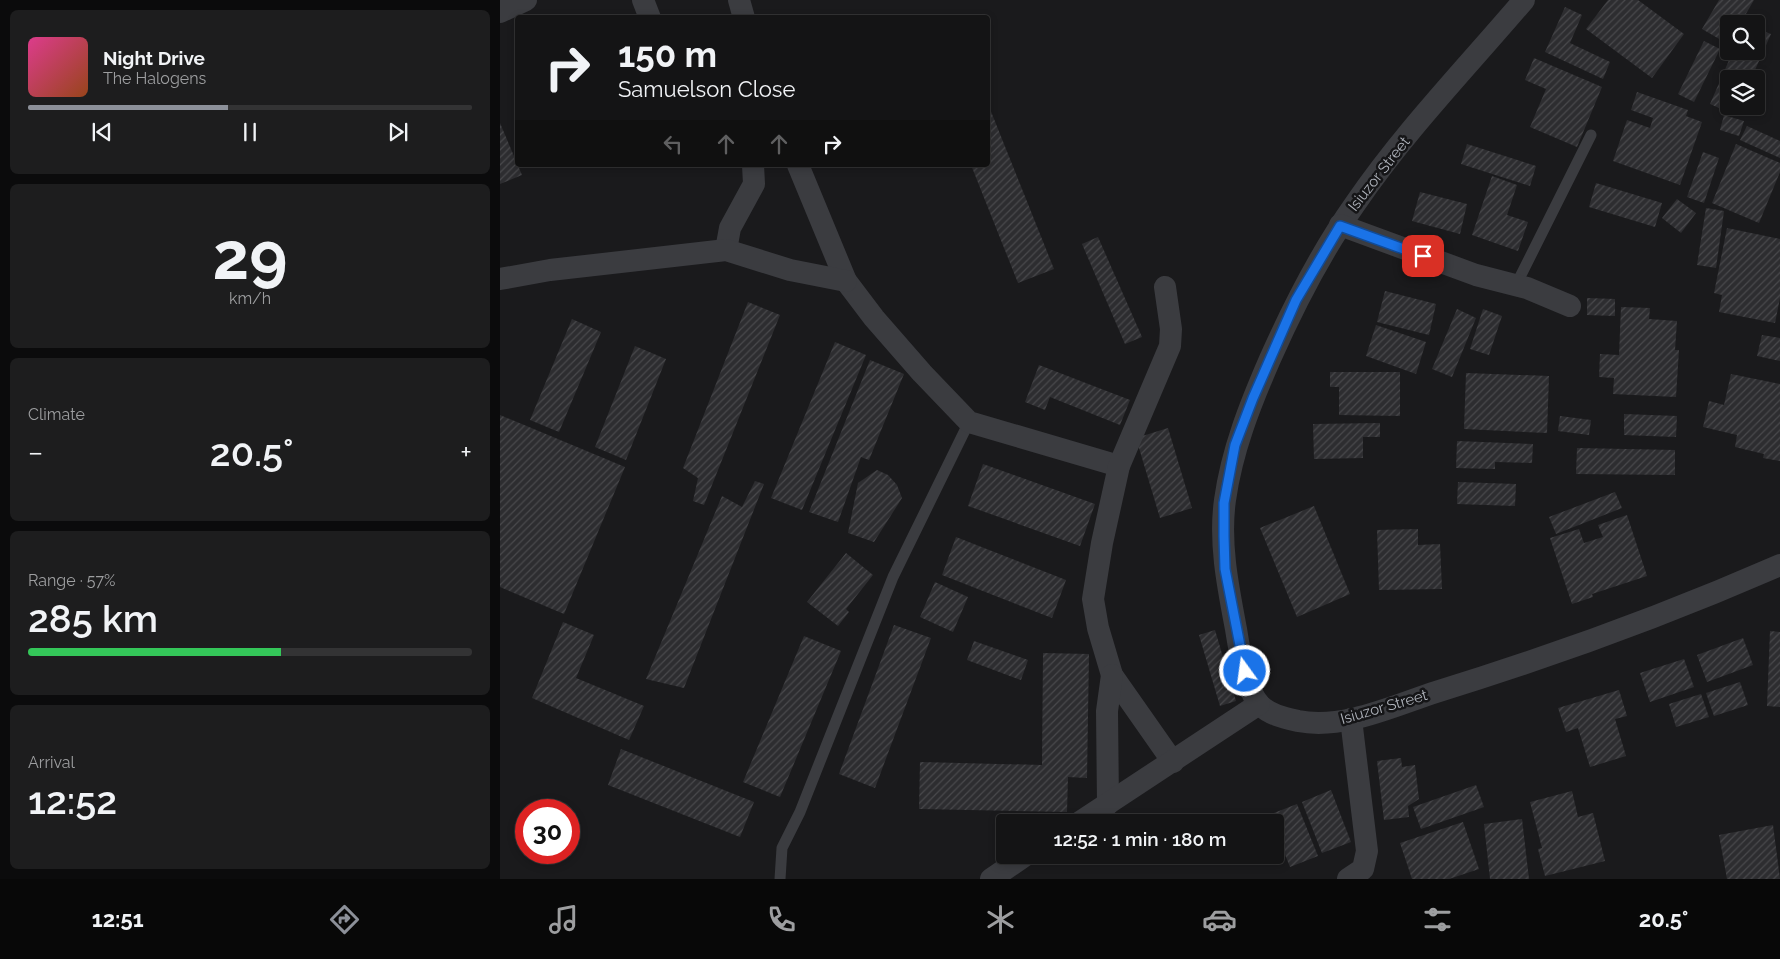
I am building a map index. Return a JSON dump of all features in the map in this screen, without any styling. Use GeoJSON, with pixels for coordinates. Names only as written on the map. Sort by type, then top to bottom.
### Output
{"type":"FeatureCollection","features":[{"type":"Feature","properties":{"kind":"street"},"geometry":{"type":"LineString","coordinates":[[500,12],[526,0]]}},
{"type":"Feature","properties":{"kind":"street"},"geometry":{"type":"LineString","coordinates":[[643,0],[649,15]]}},
{"type":"Feature","properties":{"kind":"street"},"geometry":{"type":"LineString","coordinates":[[739,0],[743,15]]}},
{"type":"Feature","properties":{"kind":"street","name":"Isiuzor Street"},"geometry":{"type":"LineString","coordinates":[[1524,0],[1384,162],[1340,226],[1296,300],[1253,398],[1235,445],[1224,503],[1225,569],[1239,645],[1249,684],[1259,704],[1273,714],[1302,722],[1351,719],[1517,666],[1706,597],[1780,565]]}},
{"type":"Feature","properties":{"kind":"street"},"geometry":{"type":"LineString","coordinates":[[726,250],[730,228],[754,184],[753,167]]}},
{"type":"Feature","properties":{"kind":"street"},"geometry":{"type":"LineString","coordinates":[[799,167],[846,281],[874,318],[922,373],[969,422],[1119,466]]}},
{"type":"Feature","properties":{"kind":"street"},"geometry":{"type":"LineString","coordinates":[[1340,226],[1467,272],[1516,285],[1570,306]]}},
{"type":"Feature","properties":{"kind":"street"},"geometry":{"type":"LineString","coordinates":[[500,279],[550,270],[726,250],[790,270],[846,281]]}},
{"type":"Feature","properties":{"kind":"street"},"geometry":{"type":"LineString","coordinates":[[1165,287],[1171,330],[1170,346],[1119,466],[1102,543],[1093,598],[1098,628],[1112,675],[1173,762]]}},
{"type":"Feature","properties":{"kind":"street"},"geometry":{"type":"LineString","coordinates":[[1108,804],[1107,711],[1112,675]]}},
{"type":"Feature","properties":{"kind":"street"},"geometry":{"type":"LineString","coordinates":[[1092,814],[1259,704]]}},
{"type":"Feature","properties":{"kind":"street"},"geometry":{"type":"LineString","coordinates":[[1348,879],[1363,868],[1367,851],[1351,719]]}},
{"type":"Feature","properties":{"kind":"street"},"geometry":{"type":"LineString","coordinates":[[991,879],[1013,864]]}},
{"type":"Feature","properties":{"kind":"lane"},"geometry":{"type":"LineString","coordinates":[[1516,285],[1591,135]]}},
{"type":"Feature","properties":{"kind":"lane"},"geometry":{"type":"LineString","coordinates":[[780,879],[782,848],[800,812],[893,577],[969,422]]}},
{"type":"Feature","properties":{"kind":"building"},"geometry":{"type":"Polygon","coordinates":[[[1608,0],[1638,0],[1684,34],[1652,78],[1586,29],[1608,0]]]}},
{"type":"Feature","properties":{"kind":"building"},"geometry":{"type":"Polygon","coordinates":[[[1719,0],[1754,0],[1745,15],[1720,15],[1720,39],[1702,29],[1719,0]]]}},
{"type":"Feature","properties":{"kind":"building"},"geometry":{"type":"Polygon","coordinates":[[[1565,7],[1582,15],[1570,43],[1610,62],[1603,79],[1545,52],[1565,7]]]}},
{"type":"Feature","properties":{"kind":"building"},"geometry":{"type":"Polygon","coordinates":[[[1765,32],[1771,34],[1765,48],[1765,32]]]}},
{"type":"Feature","properties":{"kind":"building"},"geometry":{"type":"Polygon","coordinates":[[[1704,41],[1720,49],[1694,102],[1678,94],[1704,41]]]}},
{"type":"Feature","properties":{"kind":"building"},"geometry":{"type":"Polygon","coordinates":[[[1534,58],[1602,87],[1577,147],[1530,127],[1546,89],[1525,80],[1534,58]]]}},
{"type":"Feature","properties":{"kind":"building"},"geometry":{"type":"Polygon","coordinates":[[[1729,60],[1759,60],[1755,70],[1725,70],[1729,60]]]}},
{"type":"Feature","properties":{"kind":"building"},"geometry":{"type":"Polygon","coordinates":[[[1720,81],[1720,108],[1710,104],[1720,81]]]}},
{"type":"Feature","properties":{"kind":"building"},"geometry":{"type":"Polygon","coordinates":[[[1637,92],[1688,110],[1686,116],[1702,122],[1680,185],[1613,161],[1627,120],[1650,128],[1653,118],[1631,110],[1637,92]]]}},
{"type":"Feature","properties":{"kind":"building"},"geometry":{"type":"Polygon","coordinates":[[[990,109],[1054,269],[1018,283],[972,167],[990,167],[990,109]]]}},
{"type":"Feature","properties":{"kind":"building"},"geometry":{"type":"Polygon","coordinates":[[[1724,115],[1744,121],[1739,136],[1720,130],[1724,115]]]}},
{"type":"Feature","properties":{"kind":"building"},"geometry":{"type":"Polygon","coordinates":[[[500,123],[515,158],[515,167],[519,167],[522,175],[500,184],[500,123]]]}},
{"type":"Feature","properties":{"kind":"building"},"geometry":{"type":"Polygon","coordinates":[[[1747,126],[1780,141],[1780,158],[1740,140],[1747,126]]]}},
{"type":"Feature","properties":{"kind":"building"},"geometry":{"type":"Polygon","coordinates":[[[1467,144],[1536,166],[1530,186],[1461,164],[1467,144]]]}},
{"type":"Feature","properties":{"kind":"building"},"geometry":{"type":"Polygon","coordinates":[[[1736,144],[1780,163],[1780,172],[1759,223],[1712,203],[1736,144]]]}},
{"type":"Feature","properties":{"kind":"building"},"geometry":{"type":"Polygon","coordinates":[[[1703,152],[1719,158],[1704,203],[1687,197],[1703,152]]]}},
{"type":"Feature","properties":{"kind":"building"},"geometry":{"type":"Polygon","coordinates":[[[1492,176],[1517,185],[1507,215],[1528,222],[1518,251],[1472,235],[1492,176]]]}},
{"type":"Feature","properties":{"kind":"building"},"geometry":{"type":"Polygon","coordinates":[[[1596,183],[1662,203],[1655,227],[1589,207],[1596,183]]]}},
{"type":"Feature","properties":{"kind":"building"},"geometry":{"type":"Polygon","coordinates":[[[1420,192],[1467,204],[1460,234],[1412,221],[1420,192]]]}},
{"type":"Feature","properties":{"kind":"building"},"geometry":{"type":"Polygon","coordinates":[[[1677,199],[1696,213],[1681,233],[1662,218],[1677,199]]]}},
{"type":"Feature","properties":{"kind":"building"},"geometry":{"type":"Polygon","coordinates":[[[1706,208],[1724,211],[1716,268],[1697,265],[1706,208]]]}},
{"type":"Feature","properties":{"kind":"building"},"geometry":{"type":"Polygon","coordinates":[[[1727,228],[1780,239],[1780,298],[1775,323],[1719,312],[1722,295],[1714,293],[1727,228]]]}},
{"type":"Feature","properties":{"kind":"building"},"geometry":{"type":"Polygon","coordinates":[[[1098,237],[1142,337],[1125,344],[1082,244],[1098,237]]]}},
{"type":"Feature","properties":{"kind":"building"},"geometry":{"type":"Polygon","coordinates":[[[1385,291],[1436,304],[1429,335],[1377,322],[1385,291]]]}},
{"type":"Feature","properties":{"kind":"building"},"geometry":{"type":"Polygon","coordinates":[[[1587,298],[1615,299],[1615,316],[1587,315],[1587,298]]]}},
{"type":"Feature","properties":{"kind":"building"},"geometry":{"type":"Polygon","coordinates":[[[748,302],[780,315],[704,505],[693,501],[698,478],[683,468],[748,302]]]}},
{"type":"Feature","properties":{"kind":"building"},"geometry":{"type":"Polygon","coordinates":[[[1621,307],[1650,308],[1649,319],[1677,321],[1675,350],[1679,350],[1676,397],[1613,394],[1614,378],[1599,377],[1600,354],[1619,355],[1621,307]]]}},
{"type":"Feature","properties":{"kind":"building"},"geometry":{"type":"Polygon","coordinates":[[[1457,309],[1476,318],[1452,377],[1432,369],[1457,309]]]}},
{"type":"Feature","properties":{"kind":"building"},"geometry":{"type":"Polygon","coordinates":[[[1483,309],[1502,316],[1489,355],[1470,349],[1483,309]]]}},
{"type":"Feature","properties":{"kind":"building"},"geometry":{"type":"Polygon","coordinates":[[[572,319],[601,332],[559,432],[530,420],[572,319]]]}},
{"type":"Feature","properties":{"kind":"building"},"geometry":{"type":"Polygon","coordinates":[[[1376,325],[1426,342],[1416,374],[1366,356],[1376,325]]]}},
{"type":"Feature","properties":{"kind":"building"},"geometry":{"type":"Polygon","coordinates":[[[1762,335],[1780,338],[1780,361],[1757,356],[1762,335]]]}},
{"type":"Feature","properties":{"kind":"building"},"geometry":{"type":"Polygon","coordinates":[[[835,342],[866,355],[802,510],[771,498],[835,342]]]}},
{"type":"Feature","properties":{"kind":"building"},"geometry":{"type":"Polygon","coordinates":[[[635,346],[666,359],[626,460],[595,447],[635,346]]]}},
{"type":"Feature","properties":{"kind":"building"},"geometry":{"type":"Polygon","coordinates":[[[870,360],[904,374],[869,460],[861,457],[838,522],[809,512],[870,360]]]}},
{"type":"Feature","properties":{"kind":"building"},"geometry":{"type":"Polygon","coordinates":[[[1039,365],[1130,400],[1120,425],[1050,397],[1045,410],[1025,402],[1039,365]]]}},
{"type":"Feature","properties":{"kind":"building"},"geometry":{"type":"Polygon","coordinates":[[[1330,372],[1400,372],[1400,416],[1339,415],[1339,387],[1330,387],[1330,372]]]}},
{"type":"Feature","properties":{"kind":"building"},"geometry":{"type":"Polygon","coordinates":[[[1466,373],[1549,376],[1547,433],[1464,429],[1466,373]]]}},
{"type":"Feature","properties":{"kind":"building"},"geometry":{"type":"Polygon","coordinates":[[[1731,374],[1780,384],[1780,461],[1763,458],[1764,454],[1735,447],[1737,435],[1703,427],[1709,401],[1724,405],[1731,374]]]}},
{"type":"Feature","properties":{"kind":"building"},"geometry":{"type":"Polygon","coordinates":[[[1624,414],[1677,416],[1676,437],[1624,435],[1624,414]]]}},
{"type":"Feature","properties":{"kind":"building"},"geometry":{"type":"Polygon","coordinates":[[[500,415],[625,467],[564,614],[500,587],[500,415]]]}},
{"type":"Feature","properties":{"kind":"building"},"geometry":{"type":"Polygon","coordinates":[[[1560,416],[1591,420],[1589,435],[1558,431],[1560,416]]]}},
{"type":"Feature","properties":{"kind":"building"},"geometry":{"type":"Polygon","coordinates":[[[1380,423],[1380,437],[1363,437],[1363,458],[1314,459],[1313,424],[1380,423]]]}},
{"type":"Feature","properties":{"kind":"building"},"geometry":{"type":"Polygon","coordinates":[[[1168,428],[1192,508],[1160,518],[1136,438],[1168,428]]]}},
{"type":"Feature","properties":{"kind":"building"},"geometry":{"type":"Polygon","coordinates":[[[1457,441],[1533,444],[1532,463],[1495,462],[1495,469],[1456,468],[1457,441]]]}},
{"type":"Feature","properties":{"kind":"building"},"geometry":{"type":"Polygon","coordinates":[[[1577,448],[1675,450],[1675,475],[1576,474],[1577,448]]]}},
{"type":"Feature","properties":{"kind":"building"},"geometry":{"type":"Polygon","coordinates":[[[983,464],[1095,504],[1080,546],[968,506],[983,464]]]}},
{"type":"Feature","properties":{"kind":"building"},"geometry":{"type":"Polygon","coordinates":[[[877,470],[888,475],[897,485],[902,498],[874,542],[848,533],[858,483],[877,470]]]}},
{"type":"Feature","properties":{"kind":"building"},"geometry":{"type":"Polygon","coordinates":[[[755,481],[764,484],[684,688],[646,679],[722,496],[742,507],[755,481]]]}},
{"type":"Feature","properties":{"kind":"building"},"geometry":{"type":"Polygon","coordinates":[[[1458,482],[1516,484],[1515,506],[1457,504],[1458,482]]]}},
{"type":"Feature","properties":{"kind":"building"},"geometry":{"type":"Polygon","coordinates":[[[1615,492],[1622,508],[1556,534],[1549,517],[1615,492]]]}},
{"type":"Feature","properties":{"kind":"building"},"geometry":{"type":"Polygon","coordinates":[[[1314,506],[1350,594],[1297,617],[1260,528],[1314,506]]]}},
{"type":"Feature","properties":{"kind":"building"},"geometry":{"type":"Polygon","coordinates":[[[1627,515],[1647,576],[1592,594],[1593,597],[1572,604],[1550,538],[1579,529],[1584,543],[1603,537],[1598,525],[1627,515]]]}},
{"type":"Feature","properties":{"kind":"building"},"geometry":{"type":"Polygon","coordinates":[[[1418,529],[1418,545],[1440,544],[1442,589],[1379,590],[1377,530],[1418,529]]]}},
{"type":"Feature","properties":{"kind":"building"},"geometry":{"type":"Polygon","coordinates":[[[956,537],[1066,580],[1052,618],[942,575],[956,537]]]}},
{"type":"Feature","properties":{"kind":"building"},"geometry":{"type":"Polygon","coordinates":[[[846,553],[873,575],[846,609],[849,612],[838,626],[807,602],[846,553]]]}},
{"type":"Feature","properties":{"kind":"building"},"geometry":{"type":"Polygon","coordinates":[[[935,582],[968,597],[953,632],[920,617],[935,582]]]}},
{"type":"Feature","properties":{"kind":"building"},"geometry":{"type":"Polygon","coordinates":[[[563,622],[594,635],[576,678],[644,706],[629,740],[532,698],[563,622]]]}},
{"type":"Feature","properties":{"kind":"building"},"geometry":{"type":"Polygon","coordinates":[[[894,625],[931,638],[875,788],[839,774],[894,625]]]}},
{"type":"Feature","properties":{"kind":"building"},"geometry":{"type":"Polygon","coordinates":[[[1215,630],[1236,701],[1220,706],[1199,635],[1215,630]]]}},
{"type":"Feature","properties":{"kind":"building"},"geometry":{"type":"Polygon","coordinates":[[[1770,631],[1780,632],[1780,707],[1767,706],[1770,631]]]}},
{"type":"Feature","properties":{"kind":"building"},"geometry":{"type":"Polygon","coordinates":[[[804,636],[841,651],[780,797],[743,782],[804,636]]]}},
{"type":"Feature","properties":{"kind":"building"},"geometry":{"type":"Polygon","coordinates":[[[1743,638],[1753,665],[1707,682],[1697,655],[1743,638]]]}},
{"type":"Feature","properties":{"kind":"building"},"geometry":{"type":"Polygon","coordinates":[[[974,641],[1028,660],[1021,680],[967,660],[974,641]]]}},
{"type":"Feature","properties":{"kind":"building"},"geometry":{"type":"Polygon","coordinates":[[[1043,653],[1089,654],[1087,778],[1068,777],[1067,812],[919,809],[920,762],[1042,765],[1043,653]]]}},
{"type":"Feature","properties":{"kind":"building"},"geometry":{"type":"Polygon","coordinates":[[[1684,659],[1694,687],[1650,702],[1640,673],[1684,659]]]}},
{"type":"Feature","properties":{"kind":"building"},"geometry":{"type":"Polygon","coordinates":[[[1740,682],[1748,705],[1714,716],[1706,693],[1740,682]]]}},
{"type":"Feature","properties":{"kind":"building"},"geometry":{"type":"Polygon","coordinates":[[[1619,690],[1627,716],[1615,719],[1626,756],[1590,767],[1578,728],[1566,732],[1558,708],[1619,690]]]}},
{"type":"Feature","properties":{"kind":"building"},"geometry":{"type":"Polygon","coordinates":[[[1701,694],[1709,717],[1676,727],[1669,704],[1701,694]]]}},
{"type":"Feature","properties":{"kind":"building"},"geometry":{"type":"Polygon","coordinates":[[[621,749],[754,802],[740,837],[608,785],[621,749]]]}},
{"type":"Feature","properties":{"kind":"building"},"geometry":{"type":"Polygon","coordinates":[[[1401,758],[1402,767],[1415,765],[1419,799],[1408,806],[1409,817],[1384,820],[1377,761],[1401,758]]]}},
{"type":"Feature","properties":{"kind":"building"},"geometry":{"type":"Polygon","coordinates":[[[1476,785],[1484,807],[1421,829],[1413,807],[1476,785]]]}},
{"type":"Feature","properties":{"kind":"building"},"geometry":{"type":"Polygon","coordinates":[[[1331,790],[1351,842],[1322,853],[1302,802],[1331,790]]]}},
{"type":"Feature","properties":{"kind":"building"},"geometry":{"type":"Polygon","coordinates":[[[1572,791],[1578,817],[1593,813],[1605,861],[1545,876],[1538,849],[1542,848],[1530,802],[1572,791]]]}},
{"type":"Feature","properties":{"kind":"building"},"geometry":{"type":"Polygon","coordinates":[[[1297,804],[1318,856],[1290,867],[1284,852],[1284,814],[1272,814],[1297,804]]]}},
{"type":"Feature","properties":{"kind":"building"},"geometry":{"type":"Polygon","coordinates":[[[1522,819],[1529,879],[1490,879],[1484,824],[1522,819]]]}},
{"type":"Feature","properties":{"kind":"building"},"geometry":{"type":"Polygon","coordinates":[[[1463,822],[1479,869],[1449,879],[1412,879],[1400,843],[1463,822]]]}},
{"type":"Feature","properties":{"kind":"building"},"geometry":{"type":"Polygon","coordinates":[[[1773,825],[1780,879],[1727,879],[1719,835],[1773,825]]]}},
{"type":"Feature","properties":{"kind":"route"},"geometry":{"type":"LineString","coordinates":[[1245,671],[1225,569],[1224,503],[1235,445],[1253,398],[1296,300],[1340,226],[1423,256]]}}]}
